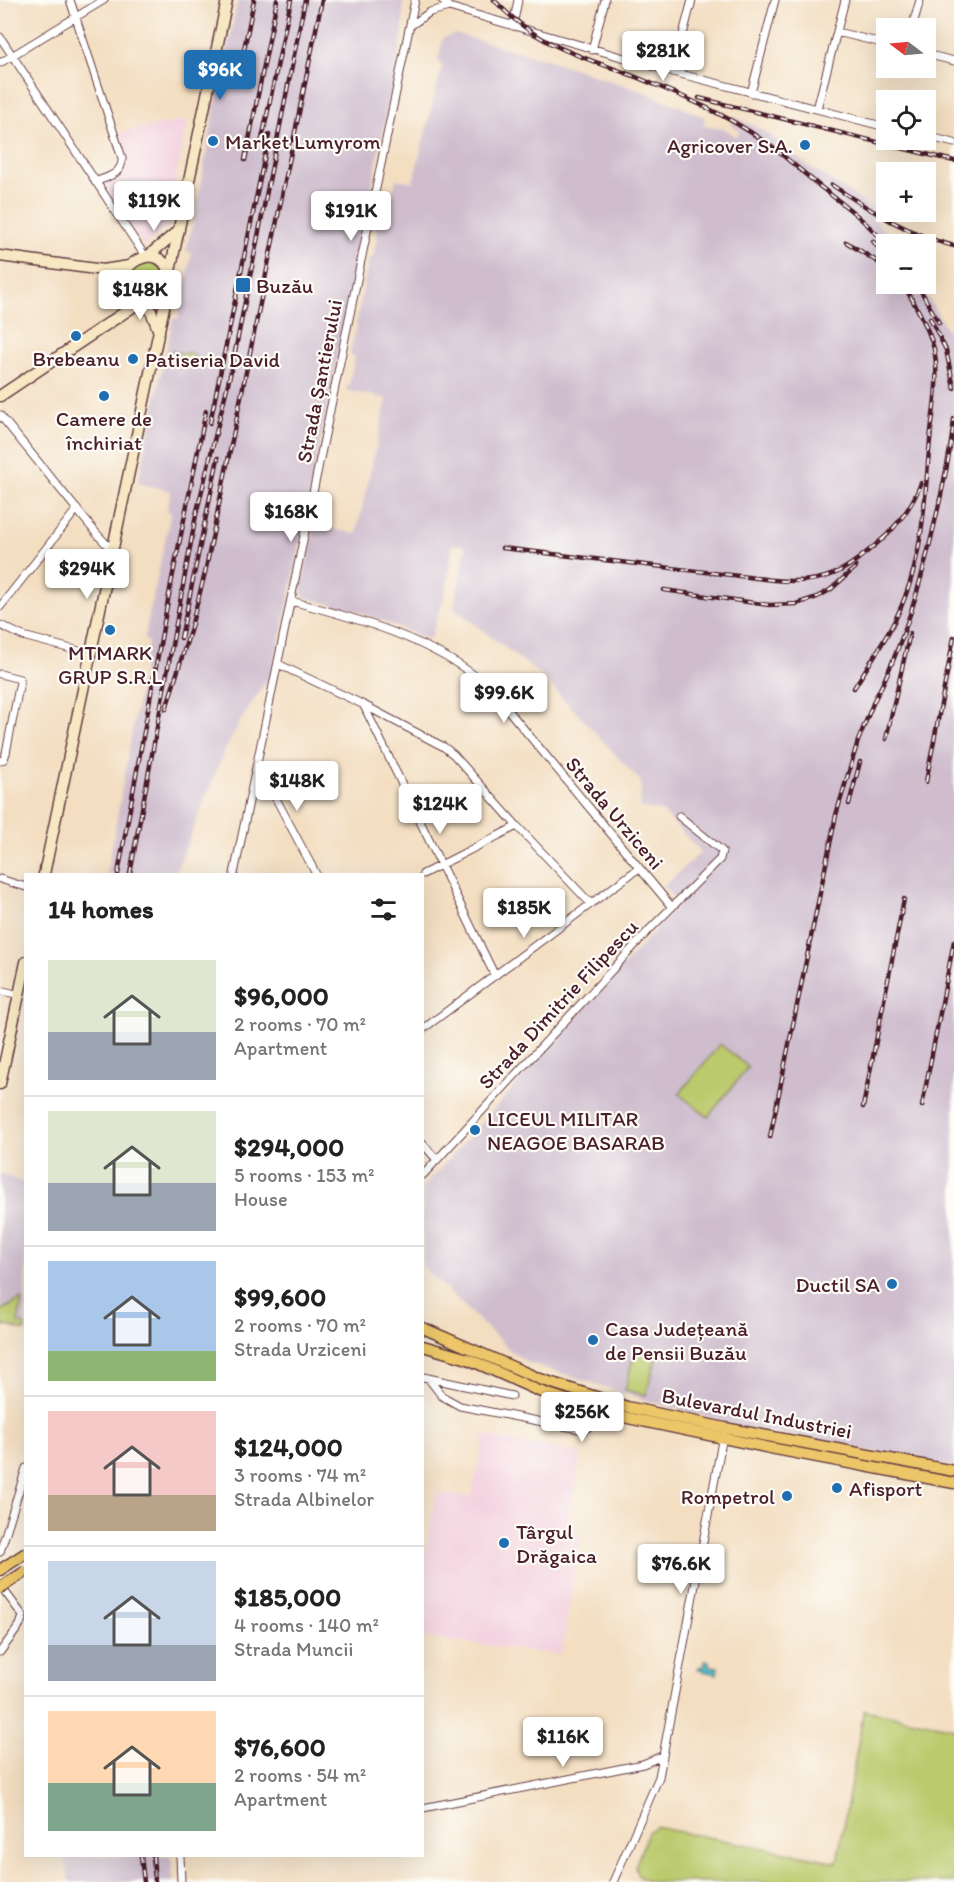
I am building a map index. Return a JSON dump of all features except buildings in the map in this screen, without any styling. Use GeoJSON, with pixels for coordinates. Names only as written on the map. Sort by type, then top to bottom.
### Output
{"type":"FeatureCollection","features":[{"type":"Feature","properties":{"kind":"main road"},"geometry":{"type":"LineString","coordinates":[[44,873],[227,0]]}},
{"type":"Feature","properties":{"kind":"main road"},"geometry":{"type":"LineString","coordinates":[[0,256],[103,270],[129,266],[139,258],[147,256],[179,230]]}},
{"type":"Feature","properties":{"kind":"main road"},"geometry":{"type":"LineString","coordinates":[[147,256],[162,262],[169,276]]}},
{"type":"Feature","properties":{"kind":"main road"},"geometry":{"type":"LineString","coordinates":[[129,266],[125,281],[129,292],[145,300],[159,332]]}},
{"type":"Feature","properties":{"kind":"main road"},"geometry":{"type":"LineString","coordinates":[[103,270],[125,281]]}},
{"type":"Feature","properties":{"kind":"main road"},"geometry":{"type":"LineString","coordinates":[[0,396],[145,300],[159,298],[167,289]]}},
{"type":"Feature","properties":{"kind":"main road"},"geometry":{"type":"LineString","coordinates":[[0,1084],[24,972]]}},
{"type":"Feature","properties":{"kind":"main road","name":"Bulevardul Industriei"},"geometry":{"type":"LineString","coordinates":[[424,1328],[540,1379],[627,1407],[724,1433],[954,1483]]}},
{"type":"Feature","properties":{"kind":"main road","name":"Bulevardul Industriei"},"geometry":{"type":"LineString","coordinates":[[424,1346],[457,1355],[539,1391],[609,1414],[954,1471]]}},
{"type":"Feature","properties":{"kind":"main road"},"geometry":{"type":"LineString","coordinates":[[0,1570],[24,1554]]}},
{"type":"Feature","properties":{"kind":"main road"},"geometry":{"type":"LineString","coordinates":[[0,1586],[24,1572]]}},
{"type":"Feature","properties":{"kind":"street"},"geometry":{"type":"LineString","coordinates":[[70,0],[122,162],[117,172],[94,182]]}},
{"type":"Feature","properties":{"kind":"street"},"geometry":{"type":"LineString","coordinates":[[0,63],[104,0]]}},
{"type":"Feature","properties":{"kind":"street","name":"Strada Șantierului"},"geometry":{"type":"LineString","coordinates":[[234,873],[415,0]]}},
{"type":"Feature","properties":{"kind":"street"},"geometry":{"type":"LineString","coordinates":[[442,0],[449,7],[592,50],[876,124]]}},
{"type":"Feature","properties":{"kind":"street"},"geometry":{"type":"LineString","coordinates":[[513,26],[518,0]]}},
{"type":"Feature","properties":{"kind":"street"},"geometry":{"type":"LineString","coordinates":[[592,50],[605,0]]}},
{"type":"Feature","properties":{"kind":"street"},"geometry":{"type":"LineString","coordinates":[[673,72],[692,0]]}},
{"type":"Feature","properties":{"kind":"street"},"geometry":{"type":"LineString","coordinates":[[752,93],[775,0]]}},
{"type":"Feature","properties":{"kind":"street"},"geometry":{"type":"LineString","coordinates":[[817,109],[845,0]]}},
{"type":"Feature","properties":{"kind":"street"},"geometry":{"type":"LineString","coordinates":[[915,18],[920,0]]}},
{"type":"Feature","properties":{"kind":"street"},"geometry":{"type":"LineString","coordinates":[[408,28],[425,14],[449,7]]}},
{"type":"Feature","properties":{"kind":"street"},"geometry":{"type":"LineString","coordinates":[[837,32],[876,42]]}},
{"type":"Feature","properties":{"kind":"street"},"geometry":{"type":"LineString","coordinates":[[0,37],[94,182],[147,256]]}},
{"type":"Feature","properties":{"kind":"street"},"geometry":{"type":"LineString","coordinates":[[936,56],[954,61]]}},
{"type":"Feature","properties":{"kind":"street"},"geometry":{"type":"LineString","coordinates":[[936,138],[954,143]]}},
{"type":"Feature","properties":{"kind":"street"},"geometry":{"type":"LineString","coordinates":[[0,415],[112,550]]}},
{"type":"Feature","properties":{"kind":"street"},"geometry":{"type":"LineString","coordinates":[[0,607],[77,509]]}},
{"type":"Feature","properties":{"kind":"street","name":"Strada Urziceni"},"geometry":{"type":"LineString","coordinates":[[291,601],[360,620],[392,632],[450,659],[480,679],[671,906]]}},
{"type":"Feature","properties":{"kind":"street"},"geometry":{"type":"LineString","coordinates":[[0,625],[23,636],[90,654]]}},
{"type":"Feature","properties":{"kind":"street"},"geometry":{"type":"LineString","coordinates":[[278,664],[444,747],[454,755],[591,904]]}},
{"type":"Feature","properties":{"kind":"street"},"geometry":{"type":"LineString","coordinates":[[0,674],[16,677],[20,679],[20,682],[6,753],[4,759],[0,761]]}},
{"type":"Feature","properties":{"kind":"street"},"geometry":{"type":"LineString","coordinates":[[364,705],[495,976]]}},
{"type":"Feature","properties":{"kind":"street"},"geometry":{"type":"LineString","coordinates":[[256,762],[315,873]]}},
{"type":"Feature","properties":{"kind":"street","name":"Strada Dimitrie Filipescu"},"geometry":{"type":"LineString","coordinates":[[424,1175],[671,906],[720,859],[722,851],[679,816]]}},
{"type":"Feature","properties":{"kind":"street"},"geometry":{"type":"LineString","coordinates":[[424,874],[517,826]]}},
{"type":"Feature","properties":{"kind":"street"},"geometry":{"type":"LineString","coordinates":[[424,1028],[639,868]]}},
{"type":"Feature","properties":{"kind":"street"},"geometry":{"type":"LineString","coordinates":[[0,879],[24,886]]}},
{"type":"Feature","properties":{"kind":"street"},"geometry":{"type":"LineString","coordinates":[[0,990],[19,995]]}},
{"type":"Feature","properties":{"kind":"street"},"geometry":{"type":"LineString","coordinates":[[424,1145],[437,1160]]}},
{"type":"Feature","properties":{"kind":"street"},"geometry":{"type":"LineString","coordinates":[[426,1378],[442,1396],[460,1407],[546,1424],[584,1430],[609,1414]]}},
{"type":"Feature","properties":{"kind":"street"},"geometry":{"type":"LineString","coordinates":[[426,1378],[512,1396]]}},
{"type":"Feature","properties":{"kind":"street"},"geometry":{"type":"LineString","coordinates":[[613,1882],[659,1777],[724,1433]]}},
{"type":"Feature","properties":{"kind":"street"},"geometry":{"type":"LineString","coordinates":[[0,1552],[24,1474]]}},
{"type":"Feature","properties":{"kind":"street"},"geometry":{"type":"LineString","coordinates":[[0,1586],[21,1612],[22,1621],[0,1652]]}},
{"type":"Feature","properties":{"kind":"street"},"geometry":{"type":"LineString","coordinates":[[424,1809],[643,1764],[662,1756]]}},
{"type":"Feature","properties":{"kind":"street"},"geometry":{"type":"LineString","coordinates":[[180,1857],[181,1882]]}},
{"type":"Feature","properties":{"kind":"shaded area"},"geometry":{"type":"Polygon","coordinates":[[[238,0],[403,0],[403,31],[285,619],[271,674],[241,720],[224,752],[175,873],[107,873],[148,641],[144,639],[171,512],[167,511],[171,491],[138,483],[173,318],[178,319],[192,253],[186,251],[238,0]]]}},
{"type":"Feature","properties":{"kind":"shaded area"},"geometry":{"type":"Polygon","coordinates":[[[456,34],[546,59],[644,92],[705,117],[703,125],[727,130],[736,137],[740,131],[731,125],[734,116],[767,133],[804,163],[872,208],[869,214],[887,234],[876,234],[876,294],[926,294],[954,342],[954,1467],[746,1428],[652,1402],[526,1362],[510,1350],[424,1268],[424,1187],[678,905],[664,886],[701,852],[663,812],[640,807],[641,782],[543,677],[454,608],[466,546],[453,544],[446,591],[430,640],[357,611],[304,597],[301,589],[315,525],[356,534],[387,399],[346,390],[355,357],[349,354],[357,326],[369,258],[373,258],[382,198],[391,200],[396,179],[413,182],[442,66],[438,61],[443,38],[456,34]]]}},
{"type":"Feature","properties":{"kind":"shaded area"},"geometry":{"type":"Polygon","coordinates":[[[187,120],[167,227],[143,245],[102,184],[126,170],[120,132],[187,120]]]}},
{"type":"Feature","properties":{"kind":"shaded area"},"geometry":{"type":"Polygon","coordinates":[[[0,1173],[24,1183],[24,1331],[3,1325],[1,1333],[0,1173]]]}},
{"type":"Feature","properties":{"kind":"shaded area","name":"Târgul Drăgaica"},"geometry":{"type":"Polygon","coordinates":[[[482,1435],[581,1454],[566,1531],[581,1535],[561,1655],[424,1637],[424,1562],[436,1493],[471,1497],[484,1438],[482,1435]]]}},
{"type":"Feature","properties":{"kind":"shaded area"},"geometry":{"type":"Polygon","coordinates":[[[65,1857],[171,1857],[173,1882],[69,1882],[65,1857]]]}},
{"type":"Feature","properties":{"kind":"green space"},"geometry":{"type":"Polygon","coordinates":[[[147,262],[159,267],[164,279],[159,291],[147,296],[135,291],[130,279],[135,267],[147,262]]]}},
{"type":"Feature","properties":{"kind":"green space"},"geometry":{"type":"Polygon","coordinates":[[[172,351],[195,354],[193,367],[170,361],[172,351]]]}},
{"type":"Feature","properties":{"kind":"green space"},"geometry":{"type":"Polygon","coordinates":[[[720,1044],[748,1067],[708,1117],[679,1094],[720,1044]]]}},
{"type":"Feature","properties":{"kind":"green space"},"geometry":{"type":"Polygon","coordinates":[[[22,1299],[18,1323],[24,1325],[24,1331],[3,1325],[2,1328],[0,1311],[22,1299]]]}},
{"type":"Feature","properties":{"kind":"green space"},"geometry":{"type":"Polygon","coordinates":[[[635,1350],[657,1355],[646,1395],[625,1390],[635,1350]]]}},
{"type":"Feature","properties":{"kind":"green space"},"geometry":{"type":"Polygon","coordinates":[[[864,1710],[954,1728],[954,1882],[649,1882],[638,1876],[635,1867],[648,1832],[655,1827],[837,1862],[864,1710]]]}},
{"type":"Feature","properties":{"kind":"water"},"geometry":{"type":"Polygon","coordinates":[[[705,1661],[709,1661],[709,1666],[718,1667],[717,1674],[698,1670],[700,1666],[704,1668],[705,1661]]]}},
{"type":"Feature","properties":{"kind":"railway"},"geometry":{"type":"LineString","coordinates":[[241,64],[254,0]]}},
{"type":"Feature","properties":{"kind":"railway"},"geometry":{"type":"LineString","coordinates":[[245,160],[277,0]]}},
{"type":"Feature","properties":{"kind":"railway"},"geometry":{"type":"LineString","coordinates":[[261,144],[291,0]]}},
{"type":"Feature","properties":{"kind":"railway"},"geometry":{"type":"LineString","coordinates":[[130,873],[196,515],[232,367],[305,0]]}},
{"type":"Feature","properties":{"kind":"railway"},"geometry":{"type":"LineString","coordinates":[[166,709],[205,573],[322,0]]}},
{"type":"Feature","properties":{"kind":"railway"},"geometry":{"type":"LineString","coordinates":[[494,0],[512,17],[548,42],[692,101],[749,131],[777,151],[876,234]]}},
{"type":"Feature","properties":{"kind":"railway"},"geometry":{"type":"LineString","coordinates":[[699,98],[954,161]]}},
{"type":"Feature","properties":{"kind":"railway"},"geometry":{"type":"LineString","coordinates":[[210,423],[269,135]]}},
{"type":"Feature","properties":{"kind":"railway"},"geometry":{"type":"LineString","coordinates":[[832,185],[890,221],[954,246]]}},
{"type":"Feature","properties":{"kind":"railway"},"geometry":{"type":"LineString","coordinates":[[873,241],[876,245]]}},
{"type":"Feature","properties":{"kind":"railway"},"geometry":{"type":"LineString","coordinates":[[846,242],[876,261]]}},
{"type":"Feature","properties":{"kind":"railway"},"geometry":{"type":"LineString","coordinates":[[854,688],[882,644],[900,609],[916,559],[923,520],[936,360],[928,332],[909,294]]}},
{"type":"Feature","properties":{"kind":"railway"},"geometry":{"type":"LineString","coordinates":[[923,294],[939,323]]}},
{"type":"Feature","properties":{"kind":"railway"},"geometry":{"type":"LineString","coordinates":[[930,318],[946,350],[954,388]]}},
{"type":"Feature","properties":{"kind":"railway"},"geometry":{"type":"LineString","coordinates":[[118,873],[171,584],[206,411]]}},
{"type":"Feature","properties":{"kind":"railway"},"geometry":{"type":"LineString","coordinates":[[873,703],[894,657],[919,586],[945,478],[954,419]]}},
{"type":"Feature","properties":{"kind":"railway"},"geometry":{"type":"LineString","coordinates":[[181,638],[218,458]]}},
{"type":"Feature","properties":{"kind":"railway"},"geometry":{"type":"LineString","coordinates":[[883,539],[905,513],[921,483]]}},
{"type":"Feature","properties":{"kind":"railway"},"geometry":{"type":"LineString","coordinates":[[502,548],[793,581],[823,578],[836,573],[860,558],[887,535]]}},
{"type":"Feature","properties":{"kind":"railway"},"geometry":{"type":"LineString","coordinates":[[664,590],[769,605],[796,604],[830,590],[856,567]]}},
{"type":"Feature","properties":{"kind":"railway"},"geometry":{"type":"LineString","coordinates":[[886,739],[910,633]]}},
{"type":"Feature","properties":{"kind":"railway"},"geometry":{"type":"LineString","coordinates":[[926,782],[954,637]]}},
{"type":"Feature","properties":{"kind":"railway"},"geometry":{"type":"LineString","coordinates":[[770,1137],[836,815],[858,741],[876,696]]}},
{"type":"Feature","properties":{"kind":"railway"},"geometry":{"type":"LineString","coordinates":[[849,804],[860,762]]}},
{"type":"Feature","properties":{"kind":"railway"},"geometry":{"type":"LineString","coordinates":[[863,1107],[904,899]]}},
{"type":"Feature","properties":{"kind":"railway"},"geometry":{"type":"LineString","coordinates":[[922,1106],[954,941]]}},
{"type":"Feature","properties":{"kind":"railway"},"geometry":{"type":"LineString","coordinates":[[141,1857],[144,1882]]}},
{"type":"Feature","properties":{"kind":"railway"},"geometry":{"type":"LineString","coordinates":[[153,1857],[155,1882]]}},
{"type":"Feature","properties":{"kind":"place","name":"Market Lumyrom"},"geometry":{"type":"Point","coordinates":[213,141]}},
{"type":"Feature","properties":{"kind":"place","name":"Agricover S.A."},"geometry":{"type":"Point","coordinates":[805,145]}},
{"type":"Feature","properties":{"kind":"place","name":"Buzău"},"geometry":{"type":"Point","coordinates":[243,285]}},
{"type":"Feature","properties":{"kind":"place","name":"Brebeanu"},"geometry":{"type":"Point","coordinates":[76,336]}},
{"type":"Feature","properties":{"kind":"place","name":"Patiseria David"},"geometry":{"type":"Point","coordinates":[133,359]}},
{"type":"Feature","properties":{"kind":"place","name":"Camere de închiriat"},"geometry":{"type":"Point","coordinates":[104,396]}},
{"type":"Feature","properties":{"kind":"place","name":"MTMARK GRUP S.R.L"},"geometry":{"type":"Point","coordinates":[110,630]}},
{"type":"Feature","properties":{"kind":"place","name":"LICEUL MILITAR NEAGOE BASARAB"},"geometry":{"type":"Point","coordinates":[475,1130]}},
{"type":"Feature","properties":{"kind":"place","name":"Ductil SA"},"geometry":{"type":"Point","coordinates":[892,1284]}},
{"type":"Feature","properties":{"kind":"place","name":"Casa Județeană de Pensii Buzău"},"geometry":{"type":"Point","coordinates":[593,1340]}},
{"type":"Feature","properties":{"kind":"place","name":"Afisport"},"geometry":{"type":"Point","coordinates":[837,1488]}},
{"type":"Feature","properties":{"kind":"place","name":"Rompetrol"},"geometry":{"type":"Point","coordinates":[787,1496]}},
{"type":"Feature","properties":{"kind":"place","name":"Târgul Drăgaica"},"geometry":{"type":"Point","coordinates":[504,1543]}}]}
